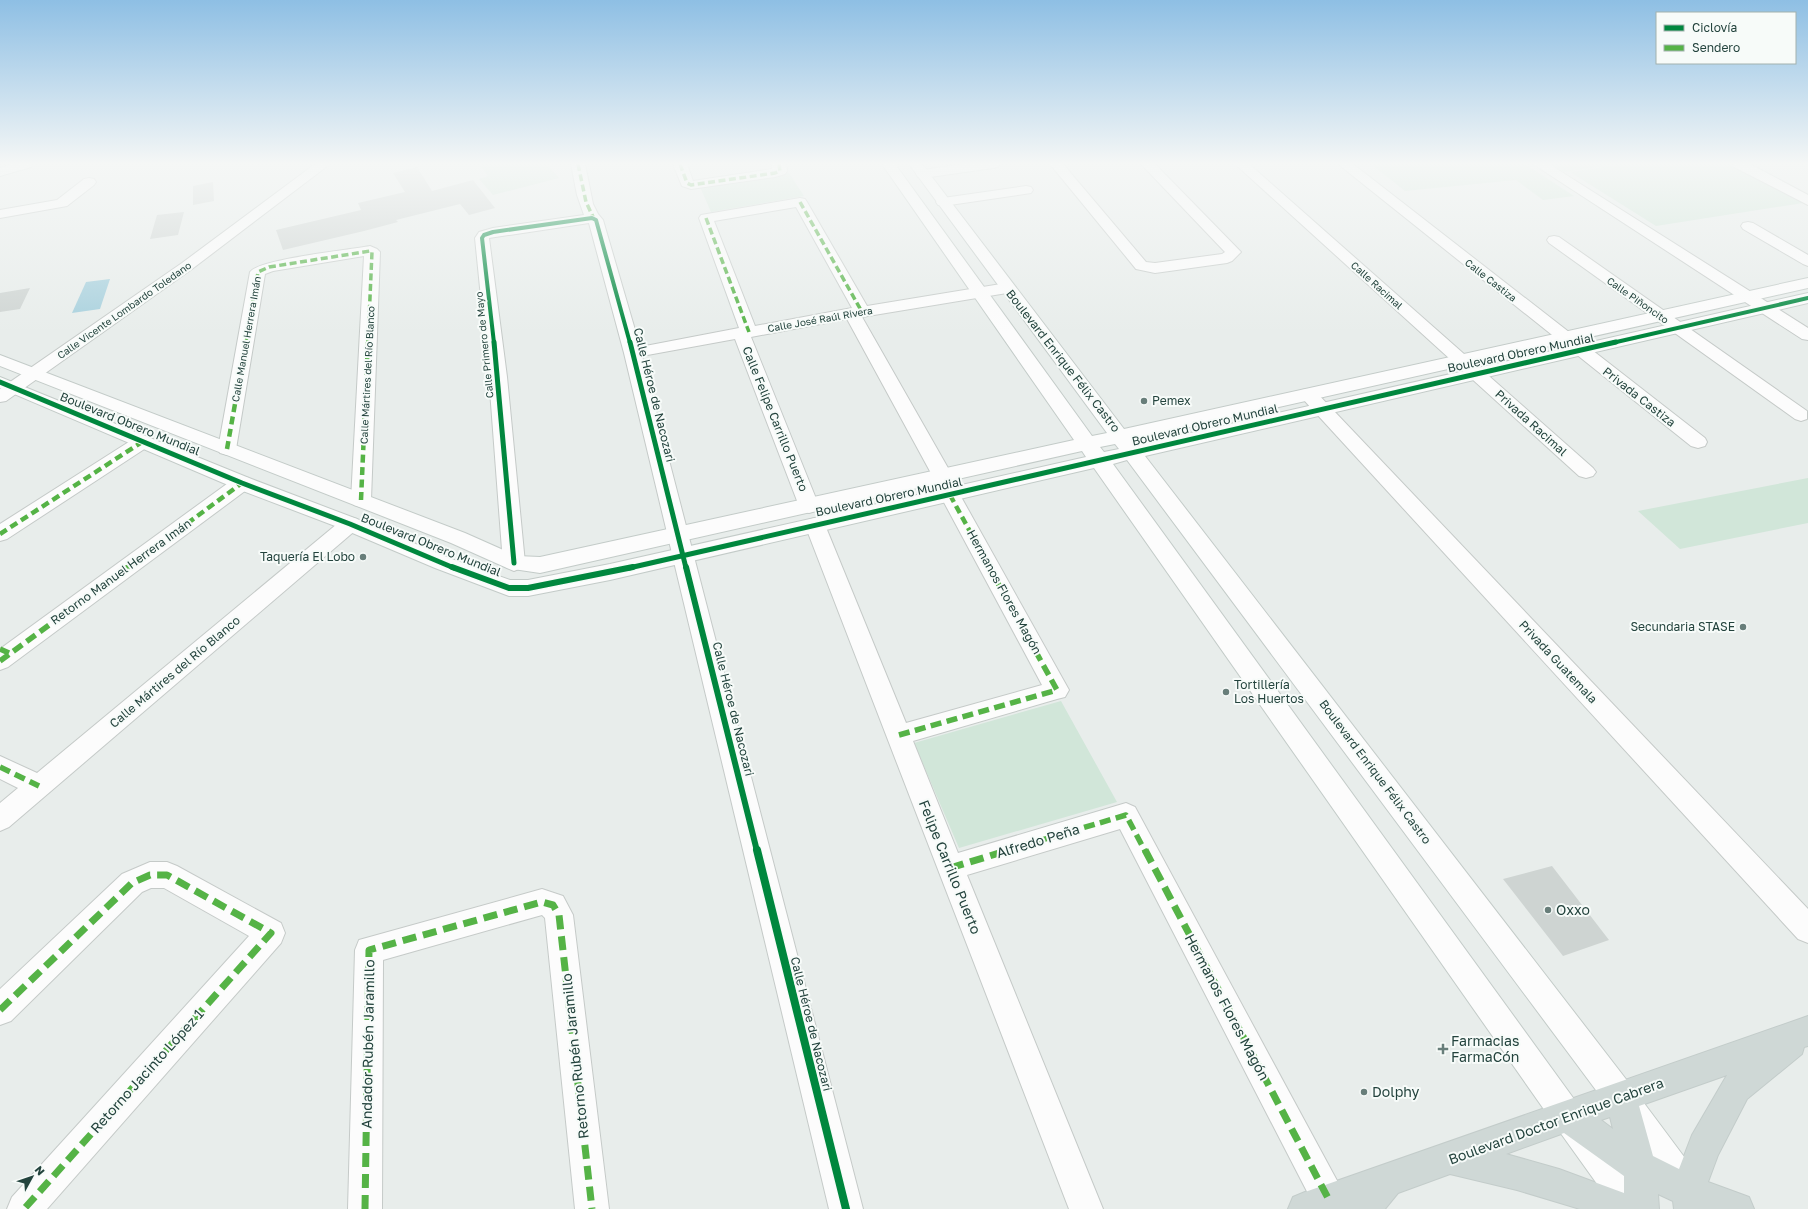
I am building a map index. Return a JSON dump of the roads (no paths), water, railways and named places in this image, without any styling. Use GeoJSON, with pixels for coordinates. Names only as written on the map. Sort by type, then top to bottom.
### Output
{"type":"FeatureCollection","features":[{"type":"Feature","properties":{"kind":"main road","name":"Boulevard Doctor Enrique Cabrera"},"geometry":{"type":"LineString","coordinates":[[1317,1204],[1568,1117],[1805,1032]]}},
{"type":"Feature","properties":{"kind":"main road"},"geometry":{"type":"LineString","coordinates":[[1694,1203],[1704,1147],[1736,1088],[1805,1032]]}},
{"type":"Feature","properties":{"kind":"main road"},"geometry":{"type":"LineString","coordinates":[[1621,1098],[1640,1167],[1642,1209]]}},
{"type":"Feature","properties":{"kind":"main road"},"geometry":{"type":"LineString","coordinates":[[1568,1117],[1694,1203],[1737,1209]]}},
{"type":"Feature","properties":{"kind":"main road"},"geometry":{"type":"LineString","coordinates":[[1451,1158],[1514,1171],[1585,1193],[1623,1209]]}},
{"type":"Feature","properties":{"kind":"main road"},"geometry":{"type":"LineString","coordinates":[[1364,1209],[1388,1179]]}},
{"type":"Feature","properties":{"kind":"street","name":"Calle Vicente Lombardo Toledano"},"geometry":{"type":"LineString","coordinates":[[4,389],[34,374],[187,266],[248,220]]}},
{"type":"Feature","properties":{"kind":"street","name":"Calle Primero de Mayo"},"geometry":{"type":"LineString","coordinates":[[514,563],[498,377],[482,238],[493,232],[575,220]]}},
{"type":"Feature","properties":{"kind":"street","name":"Calle Héroe de Nacozari"},"geometry":{"type":"LineString","coordinates":[[596,220],[633,353],[846,1209]]}},
{"type":"Feature","properties":{"kind":"street","name":"Calle Felipe Carrillo Puerto"},"geometry":{"type":"LineString","coordinates":[[707,220],[745,332],[812,515]]}},
{"type":"Feature","properties":{"kind":"street","name":"Hermanos Flores Magón"},"geometry":{"type":"LineString","coordinates":[[810,220],[946,485],[1058,690],[898,735]]}},
{"type":"Feature","properties":{"kind":"street","name":"Boulevard Enrique Félix Castro"},"geometry":{"type":"LineString","coordinates":[[928,220],[1568,1117],[1636,1209]]}},
{"type":"Feature","properties":{"kind":"street","name":"Boulevard Enrique Félix Castro"},"geometry":{"type":"LineString","coordinates":[[957,220],[1621,1098],[1694,1203]]}},
{"type":"Feature","properties":{"kind":"street"},"geometry":{"type":"LineString","coordinates":[[1103,220],[1141,266],[1147,268],[1213,260],[1231,256],[1233,252],[1202,220]]}},
{"type":"Feature","properties":{"kind":"street","name":"Calle Racimal"},"geometry":{"type":"LineString","coordinates":[[1304,220],[1476,373]]}},
{"type":"Feature","properties":{"kind":"street","name":"Calle Castiza"},"geometry":{"type":"LineString","coordinates":[[1415,220],[1581,351]]}},
{"type":"Feature","properties":{"kind":"street"},"geometry":{"type":"LineString","coordinates":[[1627,220],[1808,335]]}},
{"type":"Feature","properties":{"kind":"street"},"geometry":{"type":"LineString","coordinates":[[1748,226],[1808,261]]}},
{"type":"Feature","properties":{"kind":"street","name":"Calle Piñoncito"},"geometry":{"type":"LineString","coordinates":[[1554,240],[1802,415]]}},
{"type":"Feature","properties":{"kind":"street","name":"Calle Manuel Herrera Imán"},"geometry":{"type":"LineString","coordinates":[[227,449],[258,272],[269,267],[370,251]]}},
{"type":"Feature","properties":{"kind":"street","name":"Calle Mártires del Río Blanco"},"geometry":{"type":"LineString","coordinates":[[361,500],[372,252],[370,251]]}},
{"type":"Feature","properties":{"kind":"street","name":"Boulevard Obrero Mundial"},"geometry":{"type":"LineString","coordinates":[[812,515],[885,488],[946,485],[1314,401],[1461,360],[1808,283]]}},
{"type":"Feature","properties":{"kind":"street","name":"Calle José Raúl Rivera"},"geometry":{"type":"LineString","coordinates":[[633,353],[857,312],[1007,288]]}},
{"type":"Feature","properties":{"kind":"street","name":"Boulevard Obrero Mundial"},"geometry":{"type":"LineString","coordinates":[[1314,401],[1476,373],[1581,351],[1808,298]]}},
{"type":"Feature","properties":{"kind":"street","name":"Privada Castiza"},"geometry":{"type":"LineString","coordinates":[[1581,351],[1698,442]]}},
{"type":"Feature","properties":{"kind":"street","name":"Boulevard Obrero Mundial"},"geometry":{"type":"LineString","coordinates":[[0,360],[458,538],[514,563],[540,565],[680,544],[812,515],[893,507],[946,485]]}},
{"type":"Feature","properties":{"kind":"street","name":"Privada Racimal"},"geometry":{"type":"LineString","coordinates":[[1476,373],[1586,472]]}},
{"type":"Feature","properties":{"kind":"street","name":"Boulevard Obrero Mundial"},"geometry":{"type":"LineString","coordinates":[[4,389],[202,465],[242,483],[350,524],[442,563],[509,588],[528,588],[610,572],[680,544]]}},
{"type":"Feature","properties":{"kind":"street","name":"Privada Guatemala"},"geometry":{"type":"LineString","coordinates":[[1314,401],[1808,929]]}},
{"type":"Feature","properties":{"kind":"street"},"geometry":{"type":"LineString","coordinates":[[0,534],[142,442]]}},
{"type":"Feature","properties":{"kind":"street"},"geometry":{"type":"LineString","coordinates":[[285,500],[311,480]]}},
{"type":"Feature","properties":{"kind":"street","name":"Retorno Manuel Herrera Imán"},"geometry":{"type":"LineString","coordinates":[[3,654],[242,483]]}},
{"type":"Feature","properties":{"kind":"street"},"geometry":{"type":"LineString","coordinates":[[885,488],[893,507]]}},
{"type":"Feature","properties":{"kind":"street","name":"Felipe Carrillo Puerto"},"geometry":{"type":"LineString","coordinates":[[812,515],[950,868],[1086,1209]]}},
{"type":"Feature","properties":{"kind":"street","name":"Calle Mártires del Río Blanco"},"geometry":{"type":"LineString","coordinates":[[0,819],[350,524]]}},
{"type":"Feature","properties":{"kind":"street"},"geometry":{"type":"LineString","coordinates":[[0,766],[39,786]]}},
{"type":"Feature","properties":{"kind":"street","name":"Hermanos Flores Magón"},"geometry":{"type":"LineString","coordinates":[[1126,815],[1317,1204]]}},
{"type":"Feature","properties":{"kind":"street","name":"Alfredo Peña"},"geometry":{"type":"LineString","coordinates":[[950,868],[1126,815]]}},
{"type":"Feature","properties":{"kind":"street","name":"Retorno Jacinto López 1"},"geometry":{"type":"LineString","coordinates":[[0,1010],[132,883],[150,875],[167,874],[271,933],[24,1209]]}},
{"type":"Feature","properties":{"kind":"street","name":"Andador Rubén Jaramillo"},"geometry":{"type":"LineString","coordinates":[[365,1209],[369,950],[542,902],[552,906]]}},
{"type":"Feature","properties":{"kind":"street","name":"Retorno Rubén Jaramillo"},"geometry":{"type":"LineString","coordinates":[[552,906],[559,915],[592,1209]]}},
{"type":"Feature","properties":{"kind":"water"},"geometry":{"type":"Polygon","coordinates":[[[110,279],[100,309],[72,313],[86,282],[110,279]]]}},
{"type":"Feature","properties":{"kind":"place","name":"Pemex"},"geometry":{"type":"Point","coordinates":[1144,401]}},
{"type":"Feature","properties":{"kind":"place","name":"Taquería El Lobo"},"geometry":{"type":"Point","coordinates":[363,557]}},
{"type":"Feature","properties":{"kind":"place","name":"Secundaria STASE"},"geometry":{"type":"Point","coordinates":[1743,627]}},
{"type":"Feature","properties":{"kind":"place","name":"Tortillería Los Huertos"},"geometry":{"type":"Point","coordinates":[1226,692]}},
{"type":"Feature","properties":{"kind":"place","name":"Oxxo"},"geometry":{"type":"Point","coordinates":[1548,910]}},
{"type":"Feature","properties":{"kind":"place","name":"Farmacias FarmaCón"},"geometry":{"type":"Point","coordinates":[1443,1049]}},
{"type":"Feature","properties":{"kind":"place","name":"Dolphy"},"geometry":{"type":"Point","coordinates":[1364,1092]}}]}
